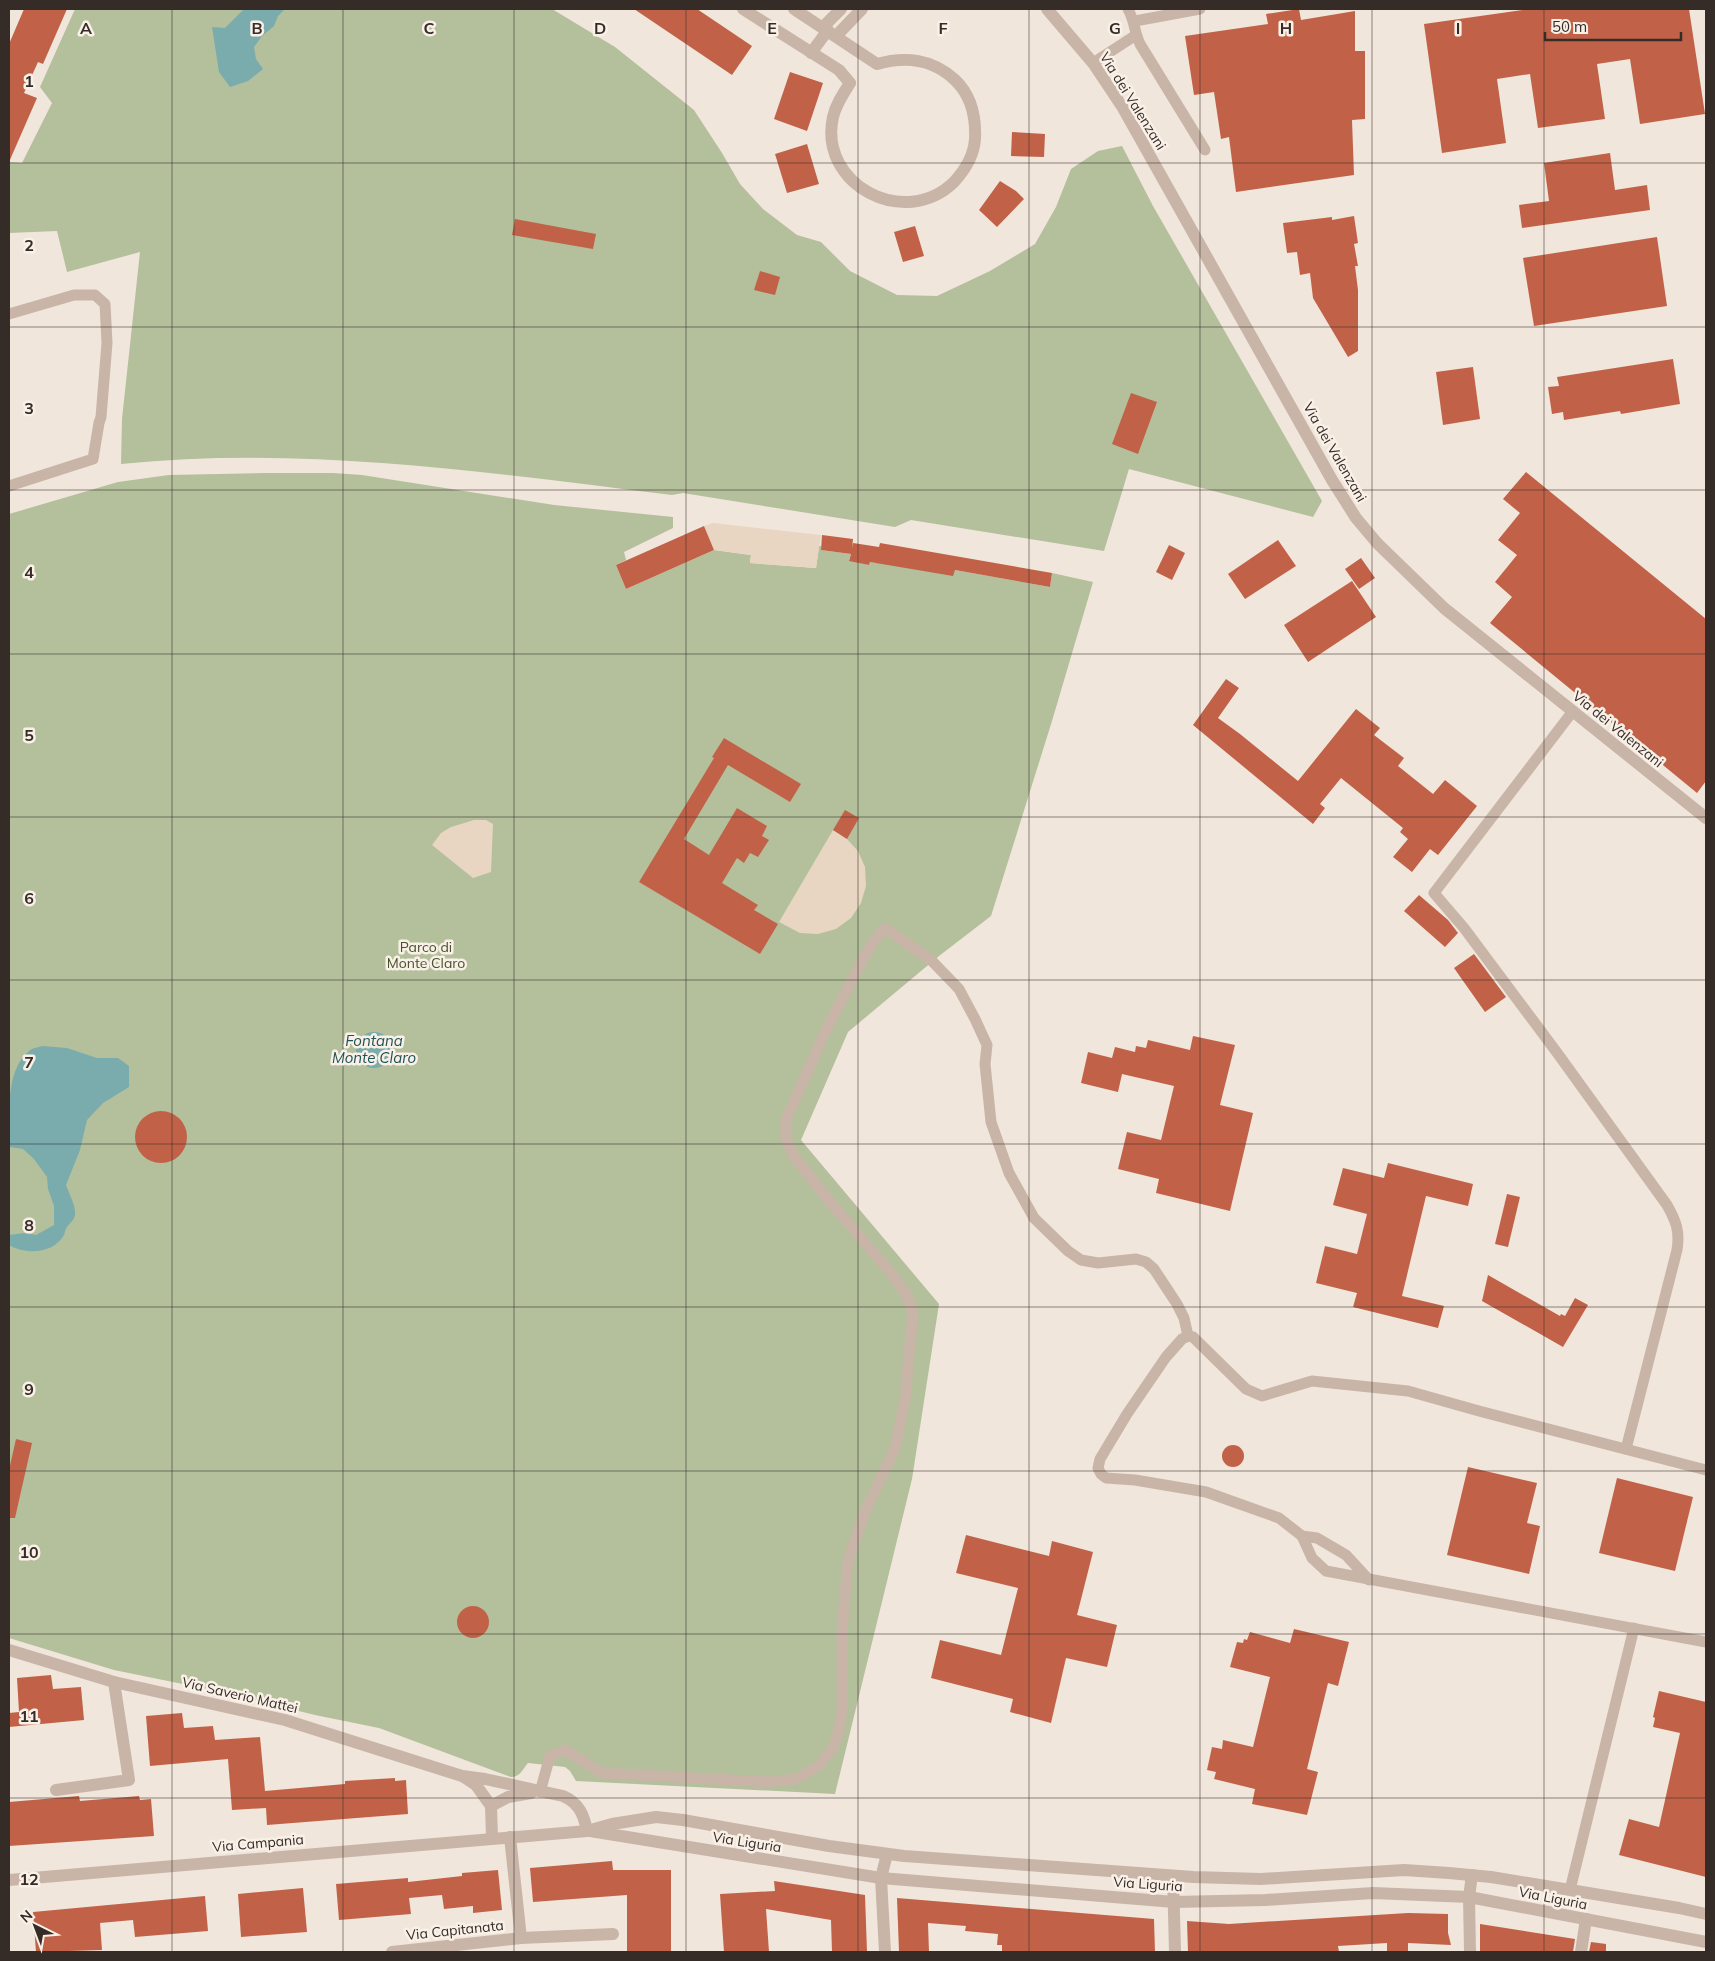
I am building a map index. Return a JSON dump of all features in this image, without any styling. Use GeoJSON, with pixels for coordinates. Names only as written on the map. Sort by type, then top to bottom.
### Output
{"type":"FeatureCollection","features":[{"type":"Feature","properties":{"kind":"street"},"geometry":{"type":"LineString","coordinates":[[743,9],[838,70],[850,84],[839,100],[833,118],[832,137],[836,156],[845,173],[858,187],[875,197],[893,202],[912,202],[931,197],[948,188],[961,174],[970,159],[975,143],[974,118],[966,94],[949,75],[927,62],[902,59],[877,64],[794,9]]}},
{"type":"Feature","properties":{"kind":"street"},"geometry":{"type":"LineString","coordinates":[[811,53],[829,31],[841,9]]}},
{"type":"Feature","properties":{"kind":"street"},"geometry":{"type":"LineString","coordinates":[[829,31],[862,9]]}},
{"type":"Feature","properties":{"kind":"street","name":"Via dei Valenzani"},"geometry":{"type":"LineString","coordinates":[[1047,9],[1094,63],[1123,108],[1332,480],[1356,518],[1404,572],[1444,608],[1706,818]]}},
{"type":"Feature","properties":{"kind":"street","name":"Via Saverio Mattei"},"geometry":{"type":"LineString","coordinates":[[9,1650],[114,1682],[285,1720],[462,1776],[485,1779],[571,1799],[583,1812],[588,1831]]}},
{"type":"Feature","properties":{"kind":"street"},"geometry":{"type":"LineString","coordinates":[[56,1790],[129,1780],[114,1682]]}},
{"type":"Feature","properties":{"kind":"street","name":"Via Saverio Mattei"},"geometry":{"type":"LineString","coordinates":[[462,1776],[476,1785],[491,1806],[500,1800],[517,1794],[540,1792]]}},
{"type":"Feature","properties":{"kind":"street"},"geometry":{"type":"LineString","coordinates":[[491,1806],[492,1838]]}},
{"type":"Feature","properties":{"kind":"street","name":"Via Liguria"},"geometry":{"type":"LineString","coordinates":[[510,1837],[588,1831],[612,1824],[656,1817],[887,1854],[1173,1876],[1261,1879],[1404,1870],[1472,1875],[1706,1914]]}},
{"type":"Feature","properties":{"kind":"street","name":"Via Liguria"},"geometry":{"type":"LineString","coordinates":[[588,1831],[881,1878],[1174,1902],[1265,1900],[1373,1893],[1470,1897],[1706,1942]]}},
{"type":"Feature","properties":{"kind":"street","name":"Via Campania"},"geometry":{"type":"LineString","coordinates":[[9,1880],[510,1837]]}},
{"type":"Feature","properties":{"kind":"street","name":"Via Capitanata"},"geometry":{"type":"LineString","coordinates":[[510,1837],[520,1938]]}},
{"type":"Feature","properties":{"kind":"street"},"geometry":{"type":"LineString","coordinates":[[885,1952],[881,1878],[887,1854]]}},
{"type":"Feature","properties":{"kind":"street"},"geometry":{"type":"LineString","coordinates":[[1470,1952],[1472,1875]]}},
{"type":"Feature","properties":{"kind":"street"},"geometry":{"type":"LineString","coordinates":[[1173,1876],[1175,1952]]}},
{"type":"Feature","properties":{"kind":"street"},"geometry":{"type":"LineString","coordinates":[[1581,1952],[1586,1919]]}},
{"type":"Feature","properties":{"kind":"street","name":"Via Capitanata"},"geometry":{"type":"LineString","coordinates":[[392,1952],[520,1938],[613,1934]]}},
{"type":"Feature","properties":{"kind":"lane"},"geometry":{"type":"LineString","coordinates":[[1128,9],[1134,21],[1136,35],[1205,150]]}},
{"type":"Feature","properties":{"kind":"lane"},"geometry":{"type":"LineString","coordinates":[[1134,21],[1200,9]]}},
{"type":"Feature","properties":{"kind":"lane"},"geometry":{"type":"LineString","coordinates":[[1094,63],[1136,35]]}},
{"type":"Feature","properties":{"kind":"lane"},"geometry":{"type":"LineString","coordinates":[[9,314],[74,295],[95,295],[105,304],[107,334],[101,417],[93,460],[9,486]]}},
{"type":"Feature","properties":{"kind":"lane"},"geometry":{"type":"LineString","coordinates":[[1573,711],[1434,893],[1464,928],[1558,1054],[1667,1205],[1678,1226],[1680,1236],[1677,1250],[1626,1449]]}},
{"type":"Feature","properties":{"kind":"lane"},"geometry":{"type":"LineString","coordinates":[[540,1792],[550,1756],[565,1750],[602,1773],[767,1782],[796,1779],[818,1766],[833,1748],[839,1731],[842,1708],[842,1631],[848,1560],[865,1512],[894,1448],[905,1400],[913,1312],[907,1296],[891,1272],[830,1202],[793,1155],[786,1138],[786,1120],[824,1032],[864,957],[885,928],[932,961],[959,989],[975,1019],[987,1045],[985,1064],[991,1122],[1009,1173],[1034,1218],[1068,1251],[1081,1260],[1098,1263],[1136,1259],[1146,1262],[1154,1269],[1178,1304],[1184,1318],[1188,1336]]}},
{"type":"Feature","properties":{"kind":"lane"},"geometry":{"type":"LineString","coordinates":[[1706,1470],[1408,1391],[1312,1381],[1262,1396],[1246,1389],[1198,1340],[1188,1336],[1182,1339],[1166,1357],[1127,1414],[1100,1459],[1098,1468],[1106,1478],[1135,1480],[1206,1492],[1279,1518],[1302,1536],[1312,1558],[1326,1571],[1706,1642]]}},
{"type":"Feature","properties":{"kind":"lane"},"geometry":{"type":"LineString","coordinates":[[1302,1536],[1317,1538],[1346,1555],[1368,1580]]}},
{"type":"Feature","properties":{"kind":"lane"},"geometry":{"type":"LineString","coordinates":[[1570,1890],[1634,1628]]}},
{"type":"Feature","properties":{"kind":"green space"},"geometry":{"type":"Polygon","coordinates":[[[75,9],[552,9],[615,47],[694,110],[740,184],[763,209],[797,235],[821,242],[850,271],[897,295],[937,296],[990,271],[1035,244],[1056,207],[1071,169],[1098,151],[1122,146],[1153,206],[1322,501],[1313,517],[1129,469],[1104,551],[911,520],[895,527],[683,493],[672,495],[535,478],[397,464],[259,458],[190,459],[121,464],[122,419],[140,252],[67,272],[57,231],[9,233],[9,162],[22,163],[52,103],[40,87],[75,9]]]}},
{"type":"Feature","properties":{"kind":"green space","name":"Parco di Monte Claro"},"geometry":{"type":"Polygon","coordinates":[[[264,473],[362,475],[554,505],[673,517],[673,528],[624,552],[626,560],[616,565],[626,589],[714,550],[751,555],[750,563],[816,568],[819,546],[821,546],[821,550],[851,554],[849,560],[869,565],[870,562],[955,570],[1050,587],[1052,573],[1093,582],[991,916],[939,956],[848,1032],[801,1140],[939,1304],[912,1479],[835,1794],[576,1781],[565,1767],[528,1763],[519,1774],[511,1777],[379,1728],[315,1715],[217,1691],[114,1670],[9,1638],[9,514],[118,482],[169,475],[264,473]]]}},
{"type":"Feature","properties":{"kind":"shaded area"},"geometry":{"type":"Polygon","coordinates":[[[713,523],[821,535],[816,568],[750,563],[751,555],[714,550],[704,526],[713,523]]]}},
{"type":"Feature","properties":{"kind":"shaded area"},"geometry":{"type":"Polygon","coordinates":[[[474,820],[486,820],[493,824],[491,872],[473,878],[432,845],[441,833],[451,827],[474,820]]]}},
{"type":"Feature","properties":{"kind":"shaded area"},"geometry":{"type":"Polygon","coordinates":[[[833,830],[847,839],[858,851],[865,867],[866,886],[861,903],[851,918],[836,929],[818,934],[800,933],[779,922],[833,830]]]}},
{"type":"Feature","properties":{"kind":"water"},"geometry":{"type":"Polygon","coordinates":[[[244,9],[285,9],[278,16],[274,26],[262,36],[254,47],[256,59],[263,69],[248,81],[230,87],[219,72],[212,27],[225,28],[244,9]]]}},
{"type":"Feature","properties":{"kind":"water","name":"Fontana Monte Claro"},"geometry":{"type":"Polygon","coordinates":[[[374,1032],[381,1033],[387,1037],[391,1043],[391,1057],[387,1063],[381,1067],[374,1068],[367,1067],[361,1063],[357,1057],[356,1050],[357,1043],[361,1037],[367,1033],[374,1032]]]}},
{"type":"Feature","properties":{"kind":"water"},"geometry":{"type":"Polygon","coordinates":[[[42,1046],[67,1048],[97,1058],[118,1058],[129,1066],[129,1087],[103,1103],[87,1120],[80,1150],[66,1185],[75,1211],[73,1220],[66,1228],[64,1235],[53,1246],[39,1251],[31,1251],[9,1245],[9,1235],[24,1233],[36,1235],[54,1225],[54,1206],[48,1189],[47,1177],[34,1159],[23,1149],[9,1147],[9,1110],[15,1071],[28,1052],[42,1046]]]}},
{"type":"Feature","properties":{"kind":"building"},"geometry":{"type":"Polygon","coordinates":[[[24,9],[67,9],[43,64],[38,62],[24,93],[37,98],[9,162],[9,44],[24,9]]]}},
{"type":"Feature","properties":{"kind":"building"},"geometry":{"type":"Polygon","coordinates":[[[634,9],[697,9],[752,46],[732,75],[634,9]]]}},
{"type":"Feature","properties":{"kind":"building"},"geometry":{"type":"Polygon","coordinates":[[[1299,9],[1301,20],[1355,11],[1355,51],[1365,51],[1365,119],[1352,120],[1354,175],[1236,192],[1229,137],[1221,139],[1214,92],[1194,95],[1185,36],[1268,24],[1266,14],[1299,9]]]}},
{"type":"Feature","properties":{"kind":"building"},"geometry":{"type":"Polygon","coordinates":[[[1529,9],[1689,9],[1705,114],[1640,124],[1630,59],[1597,64],[1605,119],[1538,128],[1530,74],[1497,79],[1506,143],[1442,153],[1424,24],[1529,9]]]}},
{"type":"Feature","properties":{"kind":"building"},"geometry":{"type":"Polygon","coordinates":[[[790,72],[823,83],[807,131],[774,119],[790,72]]]}},
{"type":"Feature","properties":{"kind":"building"},"geometry":{"type":"Polygon","coordinates":[[[1012,132],[1045,134],[1044,157],[1011,156],[1012,132]]]}},
{"type":"Feature","properties":{"kind":"building"},"geometry":{"type":"Polygon","coordinates":[[[807,144],[819,184],[787,193],[775,154],[807,144]]]}},
{"type":"Feature","properties":{"kind":"building"},"geometry":{"type":"Polygon","coordinates":[[[1610,153],[1615,190],[1647,185],[1650,210],[1522,228],[1519,205],[1549,201],[1544,163],[1610,153]]]}},
{"type":"Feature","properties":{"kind":"building"},"geometry":{"type":"Polygon","coordinates":[[[1000,181],[1016,191],[1024,199],[997,227],[979,210],[1000,181]]]}},
{"type":"Feature","properties":{"kind":"building"},"geometry":{"type":"Polygon","coordinates":[[[1354,216],[1358,243],[1354,244],[1358,266],[1355,266],[1358,290],[1358,351],[1348,357],[1313,298],[1310,273],[1300,275],[1297,252],[1287,253],[1283,223],[1332,217],[1332,220],[1354,216]]]}},
{"type":"Feature","properties":{"kind":"building"},"geometry":{"type":"Polygon","coordinates":[[[515,219],[596,234],[593,249],[512,235],[515,219]]]}},
{"type":"Feature","properties":{"kind":"building"},"geometry":{"type":"Polygon","coordinates":[[[915,226],[924,256],[903,262],[894,232],[915,226]]]}},
{"type":"Feature","properties":{"kind":"building"},"geometry":{"type":"Polygon","coordinates":[[[1657,237],[1667,306],[1534,326],[1523,258],[1657,237]]]}},
{"type":"Feature","properties":{"kind":"building"},"geometry":{"type":"Polygon","coordinates":[[[760,271],[780,277],[775,295],[754,290],[760,271]]]}},
{"type":"Feature","properties":{"kind":"building"},"geometry":{"type":"Polygon","coordinates":[[[1673,359],[1680,404],[1621,414],[1620,411],[1564,420],[1563,412],[1552,414],[1548,387],[1559,386],[1557,377],[1673,359]]]}},
{"type":"Feature","properties":{"kind":"building"},"geometry":{"type":"Polygon","coordinates":[[[1473,367],[1480,419],[1443,425],[1436,372],[1473,367]]]}},
{"type":"Feature","properties":{"kind":"building"},"geometry":{"type":"Polygon","coordinates":[[[1131,393],[1157,402],[1138,454],[1112,444],[1131,393]]]}},
{"type":"Feature","properties":{"kind":"building"},"geometry":{"type":"Polygon","coordinates":[[[1526,472],[1706,619],[1706,781],[1697,793],[1490,623],[1512,597],[1495,582],[1517,555],[1498,540],[1520,513],[1503,499],[1526,472]]]}},
{"type":"Feature","properties":{"kind":"building"},"geometry":{"type":"Polygon","coordinates":[[[704,526],[714,550],[626,589],[616,565],[704,526]]]}},
{"type":"Feature","properties":{"kind":"building"},"geometry":{"type":"Polygon","coordinates":[[[822,535],[853,539],[852,548],[853,543],[879,547],[880,543],[1052,573],[1050,587],[955,570],[953,576],[870,562],[869,565],[849,561],[851,554],[821,550],[822,535]]]}},
{"type":"Feature","properties":{"kind":"building"},"geometry":{"type":"Polygon","coordinates":[[[1278,540],[1296,566],[1245,599],[1228,574],[1278,540]]]}},
{"type":"Feature","properties":{"kind":"building"},"geometry":{"type":"Polygon","coordinates":[[[1169,545],[1185,553],[1172,580],[1156,572],[1169,545]]]}},
{"type":"Feature","properties":{"kind":"building"},"geometry":{"type":"Polygon","coordinates":[[[1361,558],[1375,578],[1359,589],[1345,569],[1361,558]]]}},
{"type":"Feature","properties":{"kind":"building"},"geometry":{"type":"Polygon","coordinates":[[[1352,581],[1376,617],[1308,662],[1284,625],[1352,581]]]}},
{"type":"Feature","properties":{"kind":"building"},"geometry":{"type":"Polygon","coordinates":[[[1226,679],[1239,688],[1218,718],[1298,781],[1356,709],[1380,728],[1374,735],[1404,758],[1398,766],[1433,794],[1445,780],[1477,806],[1438,855],[1430,849],[1412,872],[1393,857],[1408,839],[1400,832],[1403,828],[1341,778],[1320,804],[1325,808],[1313,824],[1193,725],[1226,679]]]}},
{"type":"Feature","properties":{"kind":"building"},"geometry":{"type":"Polygon","coordinates":[[[724,738],[801,784],[790,802],[728,765],[684,839],[709,855],[737,808],[767,826],[762,836],[769,840],[758,857],[750,853],[744,863],[737,858],[722,883],[758,905],[754,910],[778,924],[760,954],[639,882],[714,758],[712,757],[724,738]]]}},
{"type":"Feature","properties":{"kind":"building"},"geometry":{"type":"Polygon","coordinates":[[[845,810],[859,818],[847,839],[833,830],[845,810]]]}},
{"type":"Feature","properties":{"kind":"building"},"geometry":{"type":"Polygon","coordinates":[[[1419,895],[1448,920],[1458,933],[1445,947],[1404,911],[1419,895]]]}},
{"type":"Feature","properties":{"kind":"building"},"geometry":{"type":"Polygon","coordinates":[[[1474,954],[1506,997],[1485,1012],[1454,968],[1474,954]]]}},
{"type":"Feature","properties":{"kind":"building"},"geometry":{"type":"Polygon","coordinates":[[[1193,1036],[1235,1045],[1220,1105],[1253,1113],[1230,1211],[1156,1193],[1159,1179],[1118,1169],[1127,1132],[1161,1140],[1174,1086],[1122,1074],[1118,1092],[1081,1083],[1088,1052],[1112,1058],[1115,1047],[1135,1052],[1136,1046],[1146,1048],[1148,1040],[1190,1050],[1193,1036]]]}},
{"type":"Feature","properties":{"kind":"building"},"geometry":{"type":"Polygon","coordinates":[[[161,1111],[171,1113],[179,1119],[185,1127],[187,1137],[185,1147],[179,1155],[171,1161],[161,1163],[151,1161],[143,1155],[137,1147],[135,1137],[137,1127],[143,1119],[151,1113],[161,1111]]]}},
{"type":"Feature","properties":{"kind":"building"},"geometry":{"type":"Polygon","coordinates":[[[1388,1163],[1473,1184],[1468,1206],[1426,1196],[1402,1296],[1444,1306],[1438,1328],[1353,1307],[1357,1293],[1316,1283],[1325,1246],[1357,1254],[1367,1214],[1333,1205],[1343,1168],[1384,1178],[1388,1163]]]}},
{"type":"Feature","properties":{"kind":"building"},"geometry":{"type":"Polygon","coordinates":[[[1507,1194],[1520,1197],[1508,1247],[1495,1244],[1507,1194]]]}},
{"type":"Feature","properties":{"kind":"building"},"geometry":{"type":"Polygon","coordinates":[[[1488,1275],[1560,1316],[1561,1314],[1565,1316],[1575,1298],[1588,1305],[1563,1347],[1482,1301],[1488,1275]]]}},
{"type":"Feature","properties":{"kind":"building"},"geometry":{"type":"Polygon","coordinates":[[[16,1439],[32,1443],[15,1518],[9,1518],[9,1470],[16,1439]]]}},
{"type":"Feature","properties":{"kind":"building"},"geometry":{"type":"Polygon","coordinates":[[[1233,1445],[1241,1448],[1244,1456],[1241,1464],[1233,1467],[1225,1464],[1222,1456],[1225,1448],[1233,1445]]]}},
{"type":"Feature","properties":{"kind":"building"},"geometry":{"type":"Polygon","coordinates":[[[1468,1467],[1537,1483],[1527,1523],[1540,1526],[1529,1574],[1447,1555],[1468,1467]]]}},
{"type":"Feature","properties":{"kind":"building"},"geometry":{"type":"Polygon","coordinates":[[[1617,1478],[1693,1497],[1675,1571],[1599,1553],[1617,1478]]]}},
{"type":"Feature","properties":{"kind":"building"},"geometry":{"type":"Polygon","coordinates":[[[966,1535],[1049,1556],[1052,1541],[1093,1552],[1077,1615],[1117,1625],[1107,1667],[1066,1658],[1051,1723],[1010,1712],[1013,1699],[931,1678],[940,1640],[1001,1655],[1018,1588],[956,1573],[966,1535]]]}},
{"type":"Feature","properties":{"kind":"building"},"geometry":{"type":"Polygon","coordinates":[[[473,1606],[479,1607],[484,1611],[488,1616],[488,1628],[484,1633],[479,1637],[473,1638],[467,1637],[462,1633],[458,1628],[457,1622],[458,1616],[462,1611],[467,1607],[473,1606]]]}},
{"type":"Feature","properties":{"kind":"building"},"geometry":{"type":"Polygon","coordinates":[[[1294,1629],[1349,1642],[1338,1686],[1328,1683],[1307,1769],[1318,1772],[1307,1815],[1252,1804],[1255,1789],[1214,1779],[1216,1772],[1207,1770],[1212,1747],[1222,1749],[1223,1740],[1253,1747],[1270,1677],[1230,1667],[1237,1642],[1243,1643],[1244,1639],[1247,1640],[1250,1632],[1290,1643],[1294,1629]]]}},
{"type":"Feature","properties":{"kind":"building"},"geometry":{"type":"Polygon","coordinates":[[[51,1675],[53,1689],[81,1687],[84,1720],[9,1727],[9,1713],[19,1712],[17,1678],[51,1675]]]}},
{"type":"Feature","properties":{"kind":"building"},"geometry":{"type":"Polygon","coordinates":[[[1659,1691],[1706,1702],[1706,1877],[1619,1855],[1629,1819],[1659,1827],[1680,1733],[1653,1727],[1655,1718],[1653,1717],[1659,1691]]]}},
{"type":"Feature","properties":{"kind":"building"},"geometry":{"type":"Polygon","coordinates":[[[182,1713],[184,1728],[213,1726],[215,1740],[260,1737],[265,1791],[345,1784],[345,1781],[395,1778],[395,1781],[406,1780],[408,1814],[267,1825],[266,1808],[232,1810],[228,1759],[150,1766],[146,1716],[182,1713]]]}},
{"type":"Feature","properties":{"kind":"building"},"geometry":{"type":"Polygon","coordinates":[[[79,1796],[80,1801],[139,1796],[140,1800],[151,1799],[154,1836],[9,1846],[9,1802],[79,1796]]]}},
{"type":"Feature","properties":{"kind":"building"},"geometry":{"type":"Polygon","coordinates":[[[612,1861],[613,1870],[671,1870],[671,1952],[627,1952],[627,1895],[533,1902],[530,1868],[612,1861]]]}},
{"type":"Feature","properties":{"kind":"building"},"geometry":{"type":"Polygon","coordinates":[[[498,1870],[502,1910],[473,1913],[473,1906],[444,1909],[442,1895],[409,1898],[411,1914],[339,1920],[336,1884],[408,1878],[408,1882],[462,1876],[462,1873],[498,1870]]]}},
{"type":"Feature","properties":{"kind":"building"},"geometry":{"type":"Polygon","coordinates":[[[774,1881],[865,1895],[867,1952],[832,1952],[831,1920],[766,1909],[769,1952],[724,1952],[720,1894],[775,1891],[774,1881]]]}},
{"type":"Feature","properties":{"kind":"building"},"geometry":{"type":"Polygon","coordinates":[[[303,1888],[307,1932],[241,1937],[238,1894],[303,1888]]]}},
{"type":"Feature","properties":{"kind":"building"},"geometry":{"type":"Polygon","coordinates":[[[205,1896],[208,1931],[135,1937],[133,1920],[100,1923],[102,1950],[36,1952],[33,1912],[205,1896]]]}},
{"type":"Feature","properties":{"kind":"building"},"geometry":{"type":"Polygon","coordinates":[[[897,1898],[1154,1919],[1155,1952],[1002,1952],[1002,1945],[997,1945],[998,1934],[965,1931],[966,1926],[928,1923],[929,1952],[899,1952],[897,1898]]]}},
{"type":"Feature","properties":{"kind":"building"},"geometry":{"type":"Polygon","coordinates":[[[1408,1913],[1448,1914],[1448,1933],[1451,1945],[1408,1943],[1408,1952],[1387,1952],[1387,1943],[1338,1946],[1339,1952],[1188,1952],[1187,1921],[1229,1924],[1408,1913]]]}},
{"type":"Feature","properties":{"kind":"building"},"geometry":{"type":"Polygon","coordinates":[[[1480,1924],[1575,1939],[1573,1952],[1480,1952],[1480,1924]]]}},
{"type":"Feature","properties":{"kind":"building"},"geometry":{"type":"Polygon","coordinates":[[[1591,1942],[1606,1944],[1606,1952],[1589,1952],[1591,1942]]]}}]}
